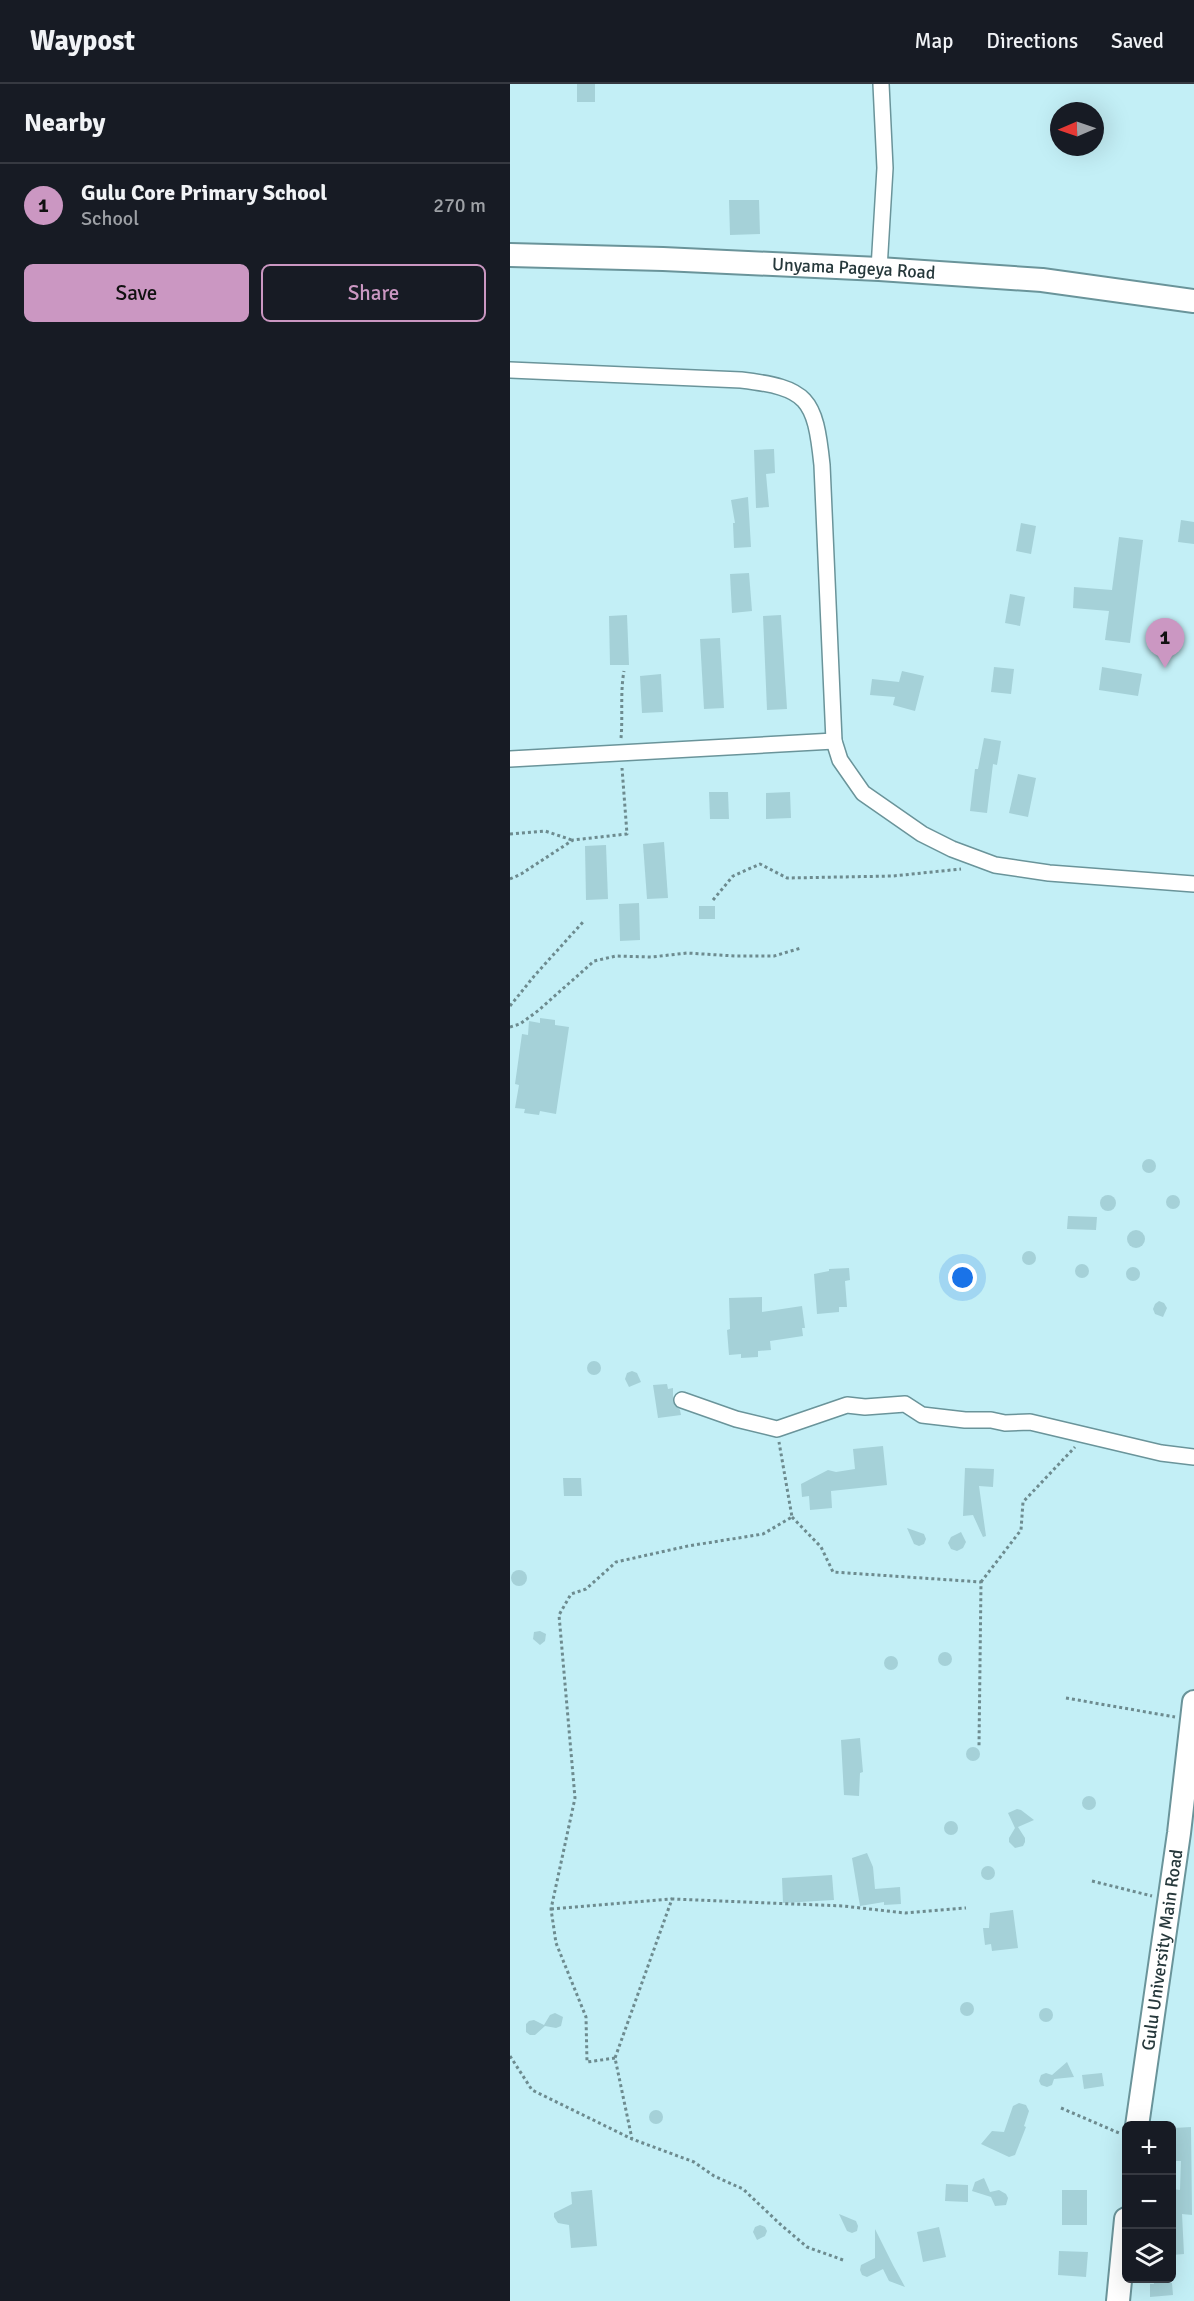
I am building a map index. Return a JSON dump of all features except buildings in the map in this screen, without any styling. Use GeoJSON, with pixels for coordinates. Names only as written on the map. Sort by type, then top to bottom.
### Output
{"type":"FeatureCollection","features":[{"type":"Feature","properties":{"kind":"street"},"geometry":{"type":"LineString","coordinates":[[879,269],[885,168],[881,84]]}},
{"type":"Feature","properties":{"kind":"street","name":"Unyama Pageya Road"},"geometry":{"type":"LineString","coordinates":[[510,255],[663,259],[879,269],[1042,280],[1194,302]]}},
{"type":"Feature","properties":{"kind":"street"},"geometry":{"type":"LineString","coordinates":[[510,370],[741,380],[775,384],[798,393],[808,404],[818,430],[822,465],[834,741],[840,760],[863,793],[922,834],[952,849],[995,865],[1049,873],[1194,884]]}},
{"type":"Feature","properties":{"kind":"street"},"geometry":{"type":"LineString","coordinates":[[510,759],[834,741]]}},
{"type":"Feature","properties":{"kind":"street"},"geometry":{"type":"LineString","coordinates":[[682,1400],[736,1419],[777,1429],[847,1404],[865,1407],[905,1404],[922,1415],[965,1420],[991,1419],[1005,1423],[1030,1422],[1086,1437],[1161,1453],[1194,1457]]}},
{"type":"Feature","properties":{"kind":"street","name":"Gulu University Main Road"},"geometry":{"type":"LineString","coordinates":[[1138,2121],[1179,1833],[1193,1711]]}},
{"type":"Feature","properties":{"kind":"street"},"geometry":{"type":"LineString","coordinates":[[1118,2301],[1125,2229]]}},
{"type":"Feature","properties":{"kind":"path"},"geometry":{"type":"LineString","coordinates":[[510,834],[545,831],[573,840]]}},
{"type":"Feature","properties":{"kind":"path"},"geometry":{"type":"LineString","coordinates":[[510,879],[573,840],[625,835],[628,832]]}},
{"type":"Feature","properties":{"kind":"path"},"geometry":{"type":"LineString","coordinates":[[713,900],[733,876],[760,864],[787,878],[893,876],[961,869]]}},
{"type":"Feature","properties":{"kind":"path"},"geometry":{"type":"LineString","coordinates":[[510,1006],[583,922]]}},
{"type":"Feature","properties":{"kind":"path"},"geometry":{"type":"LineString","coordinates":[[510,1027],[520,1024],[539,1010],[594,961],[616,956],[652,957],[687,953],[774,956],[801,948]]}},
{"type":"Feature","properties":{"kind":"path"},"geometry":{"type":"LineString","coordinates":[[777,1429],[792,1517],[821,1547],[832,1572],[981,1582]]}},
{"type":"Feature","properties":{"kind":"path"},"geometry":{"type":"LineString","coordinates":[[979,1746],[981,1582],[1021,1530],[1023,1502],[1086,1437]]}},
{"type":"Feature","properties":{"kind":"path"},"geometry":{"type":"LineString","coordinates":[[615,2058],[587,2062],[586,2017],[556,1942],[552,1910],[575,1798],[559,1615],[571,1594],[586,1589],[616,1562],[688,1546],[763,1534],[792,1517]]}},
{"type":"Feature","properties":{"kind":"path"},"geometry":{"type":"LineString","coordinates":[[1066,1698],[1193,1711]]}},
{"type":"Feature","properties":{"kind":"path"},"geometry":{"type":"LineString","coordinates":[[1092,1881],[1168,1900]]}},
{"type":"Feature","properties":{"kind":"path"},"geometry":{"type":"LineString","coordinates":[[552,1910],[672,1899],[843,1906],[905,1913],[966,1908]]}},
{"type":"Feature","properties":{"kind":"path"},"geometry":{"type":"LineString","coordinates":[[632,2139],[615,2058],[672,1899]]}},
{"type":"Feature","properties":{"kind":"path"},"geometry":{"type":"LineString","coordinates":[[510,2056],[532,2090],[632,2139],[694,2162],[714,2176],[743,2189],[807,2247],[843,2260]]}},
{"type":"Feature","properties":{"kind":"path"},"geometry":{"type":"LineString","coordinates":[[1061,2108],[1122,2134]]}},
{"type":"Feature","properties":{"kind":"place","name":"Gulu Core Primary School"},"geometry":{"type":"Point","coordinates":[1165,668]}}]}
